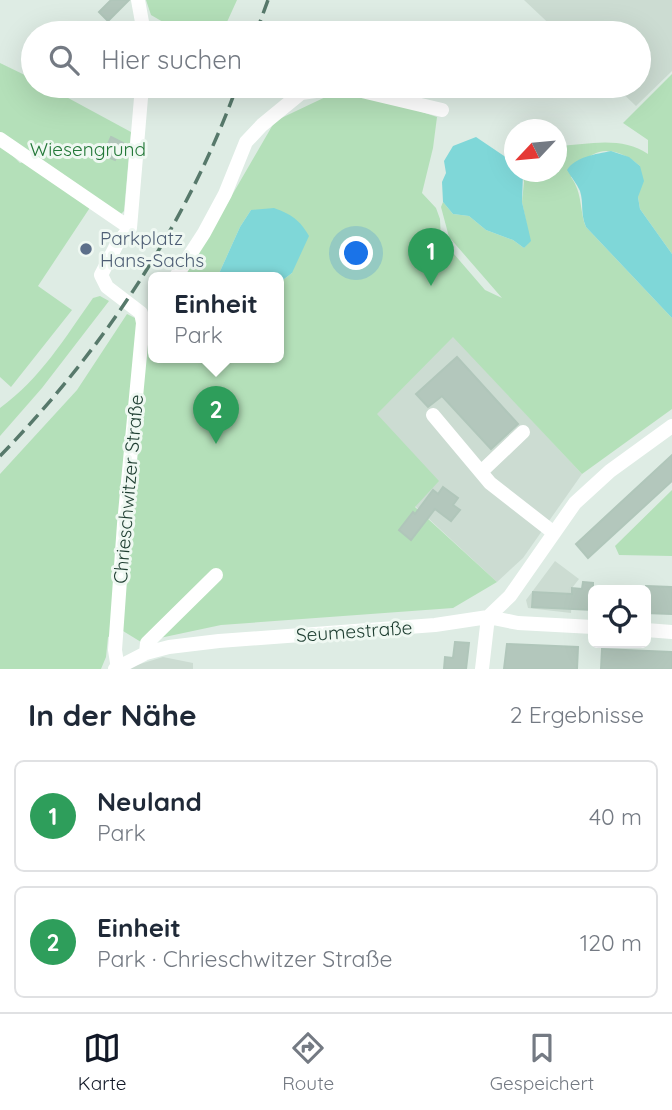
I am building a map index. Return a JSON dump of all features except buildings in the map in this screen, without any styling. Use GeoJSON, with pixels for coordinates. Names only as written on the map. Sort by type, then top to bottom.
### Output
{"type":"FeatureCollection","features":[{"type":"Feature","properties":{"kind":"street"},"geometry":{"type":"LineString","coordinates":[[138,0],[142,21]]}},
{"type":"Feature","properties":{"kind":"street","name":"Chrieschwitzer Straße"},"geometry":{"type":"LineString","coordinates":[[117,668],[115,650],[124,524],[143,323],[147,310],[107,287],[101,275],[117,244],[130,228],[141,98]]}},
{"type":"Feature","properties":{"kind":"street"},"geometry":{"type":"LineString","coordinates":[[179,272],[225,194],[246,142],[295,98]]}},
{"type":"Feature","properties":{"kind":"street"},"geometry":{"type":"LineString","coordinates":[[391,98],[442,110]]}},
{"type":"Feature","properties":{"kind":"street"},"geometry":{"type":"LineString","coordinates":[[0,139],[130,228]]}},
{"type":"Feature","properties":{"kind":"street"},"geometry":{"type":"LineString","coordinates":[[433,415],[490,483],[554,533]]}},
{"type":"Feature","properties":{"kind":"street"},"geometry":{"type":"LineString","coordinates":[[482,669],[488,617],[510,596],[575,503],[594,484],[672,426]]}},
{"type":"Feature","properties":{"kind":"street"},"geometry":{"type":"LineString","coordinates":[[481,472],[523,432]]}},
{"type":"Feature","properties":{"kind":"street"},"geometry":{"type":"LineString","coordinates":[[146,653],[147,643],[216,575]]}},
{"type":"Feature","properties":{"kind":"street","name":"Seumestraße"},"geometry":{"type":"LineString","coordinates":[[117,668],[146,653],[169,647],[435,625],[488,617],[518,623],[588,627]]}},
{"type":"Feature","properties":{"kind":"street"},"geometry":{"type":"LineString","coordinates":[[651,630],[672,632]]}},
{"type":"Feature","properties":{"kind":"shaded area"},"geometry":{"type":"Polygon","coordinates":[[[524,0],[672,0],[672,71],[651,91],[651,21],[546,21],[524,0]]]}},
{"type":"Feature","properties":{"kind":"shaded area"},"geometry":{"type":"Polygon","coordinates":[[[628,98],[644,98],[636,106],[628,98]]]}},
{"type":"Feature","properties":{"kind":"shaded area"},"geometry":{"type":"Polygon","coordinates":[[[453,336],[582,474],[523,558],[497,582],[415,506],[376,414],[453,336]]]}},
{"type":"Feature","properties":{"kind":"shaded area"},"geometry":{"type":"Polygon","coordinates":[[[555,561],[579,579],[572,588],[571,613],[528,608],[526,600],[555,561]]]}},
{"type":"Feature","properties":{"kind":"shaded area"},"geometry":{"type":"Polygon","coordinates":[[[163,657],[193,663],[193,669],[124,669],[163,657]]]}},
{"type":"Feature","properties":{"kind":"green space"},"geometry":{"type":"Polygon","coordinates":[[[146,0],[237,0],[227,21],[161,21],[151,15],[146,0]]]}},
{"type":"Feature","properties":{"kind":"green space","name":"Wiesengrund"},"geometry":{"type":"Polygon","coordinates":[[[0,63],[21,73],[21,98],[68,98],[131,132],[124,211],[120,215],[0,135],[0,63]]]}},
{"type":"Feature","properties":{"kind":"green space"},"geometry":{"type":"Polygon","coordinates":[[[672,74],[672,254],[640,209],[640,166],[635,162],[611,151],[598,152],[586,159],[571,177],[577,189],[586,227],[672,318],[672,409],[582,474],[453,337],[377,414],[439,481],[415,507],[497,582],[453,608],[221,625],[141,642],[123,631],[108,637],[106,657],[101,669],[0,669],[0,474],[77,390],[127,314],[135,318],[148,317],[148,363],[284,363],[284,279],[292,273],[251,210],[240,227],[220,272],[187,272],[275,121],[323,98],[386,100],[437,117],[422,193],[436,208],[440,219],[441,239],[485,290],[502,298],[449,237],[441,207],[443,202],[453,214],[469,216],[486,230],[513,240],[524,248],[530,241],[522,202],[524,182],[567,182],[567,145],[617,143],[638,148],[648,154],[648,140],[623,123],[651,98],[672,74]]]}},
{"type":"Feature","properties":{"kind":"green space"},"geometry":{"type":"Polygon","coordinates":[[[0,146],[20,163],[23,162],[91,206],[38,286],[72,310],[11,387],[0,377],[0,146]]]}},
{"type":"Feature","properties":{"kind":"green space"},"geometry":{"type":"Polygon","coordinates":[[[100,296],[109,301],[42,388],[0,436],[0,408],[40,371],[93,298],[100,296]]]}},
{"type":"Feature","properties":{"kind":"green space"},"geometry":{"type":"Polygon","coordinates":[[[672,490],[672,556],[619,555],[615,546],[672,490]]]}},
{"type":"Feature","properties":{"kind":"water"},"geometry":{"type":"Polygon","coordinates":[[[476,137],[504,156],[504,182],[523,182],[522,202],[531,241],[524,248],[513,240],[486,230],[469,216],[453,214],[443,202],[442,182],[446,173],[444,161],[453,146],[476,137]]]}},
{"type":"Feature","properties":{"kind":"water"},"geometry":{"type":"Polygon","coordinates":[[[611,151],[629,157],[640,166],[644,181],[638,197],[640,209],[672,254],[672,318],[586,227],[580,191],[567,170],[580,159],[611,151]]]}},
{"type":"Feature","properties":{"kind":"water"},"geometry":{"type":"Polygon","coordinates":[[[274,208],[295,218],[309,236],[292,273],[284,279],[284,272],[220,272],[240,227],[251,210],[274,208]]]}},
{"type":"Feature","properties":{"kind":"railway"},"geometry":{"type":"LineString","coordinates":[[260,21],[268,0]]}},
{"type":"Feature","properties":{"kind":"railway"},"geometry":{"type":"LineString","coordinates":[[0,456],[73,373],[138,283],[193,187],[232,98]]}},
{"type":"Feature","properties":{"kind":"place","name":"Parkplatz Hans-Sachs"},"geometry":{"type":"Point","coordinates":[86,249]}},
{"type":"Feature","properties":{"kind":"place","name":"Neuland"},"geometry":{"type":"Point","coordinates":[431,286]}},
{"type":"Feature","properties":{"kind":"place","name":"Einheit"},"geometry":{"type":"Point","coordinates":[216,444]}}]}
